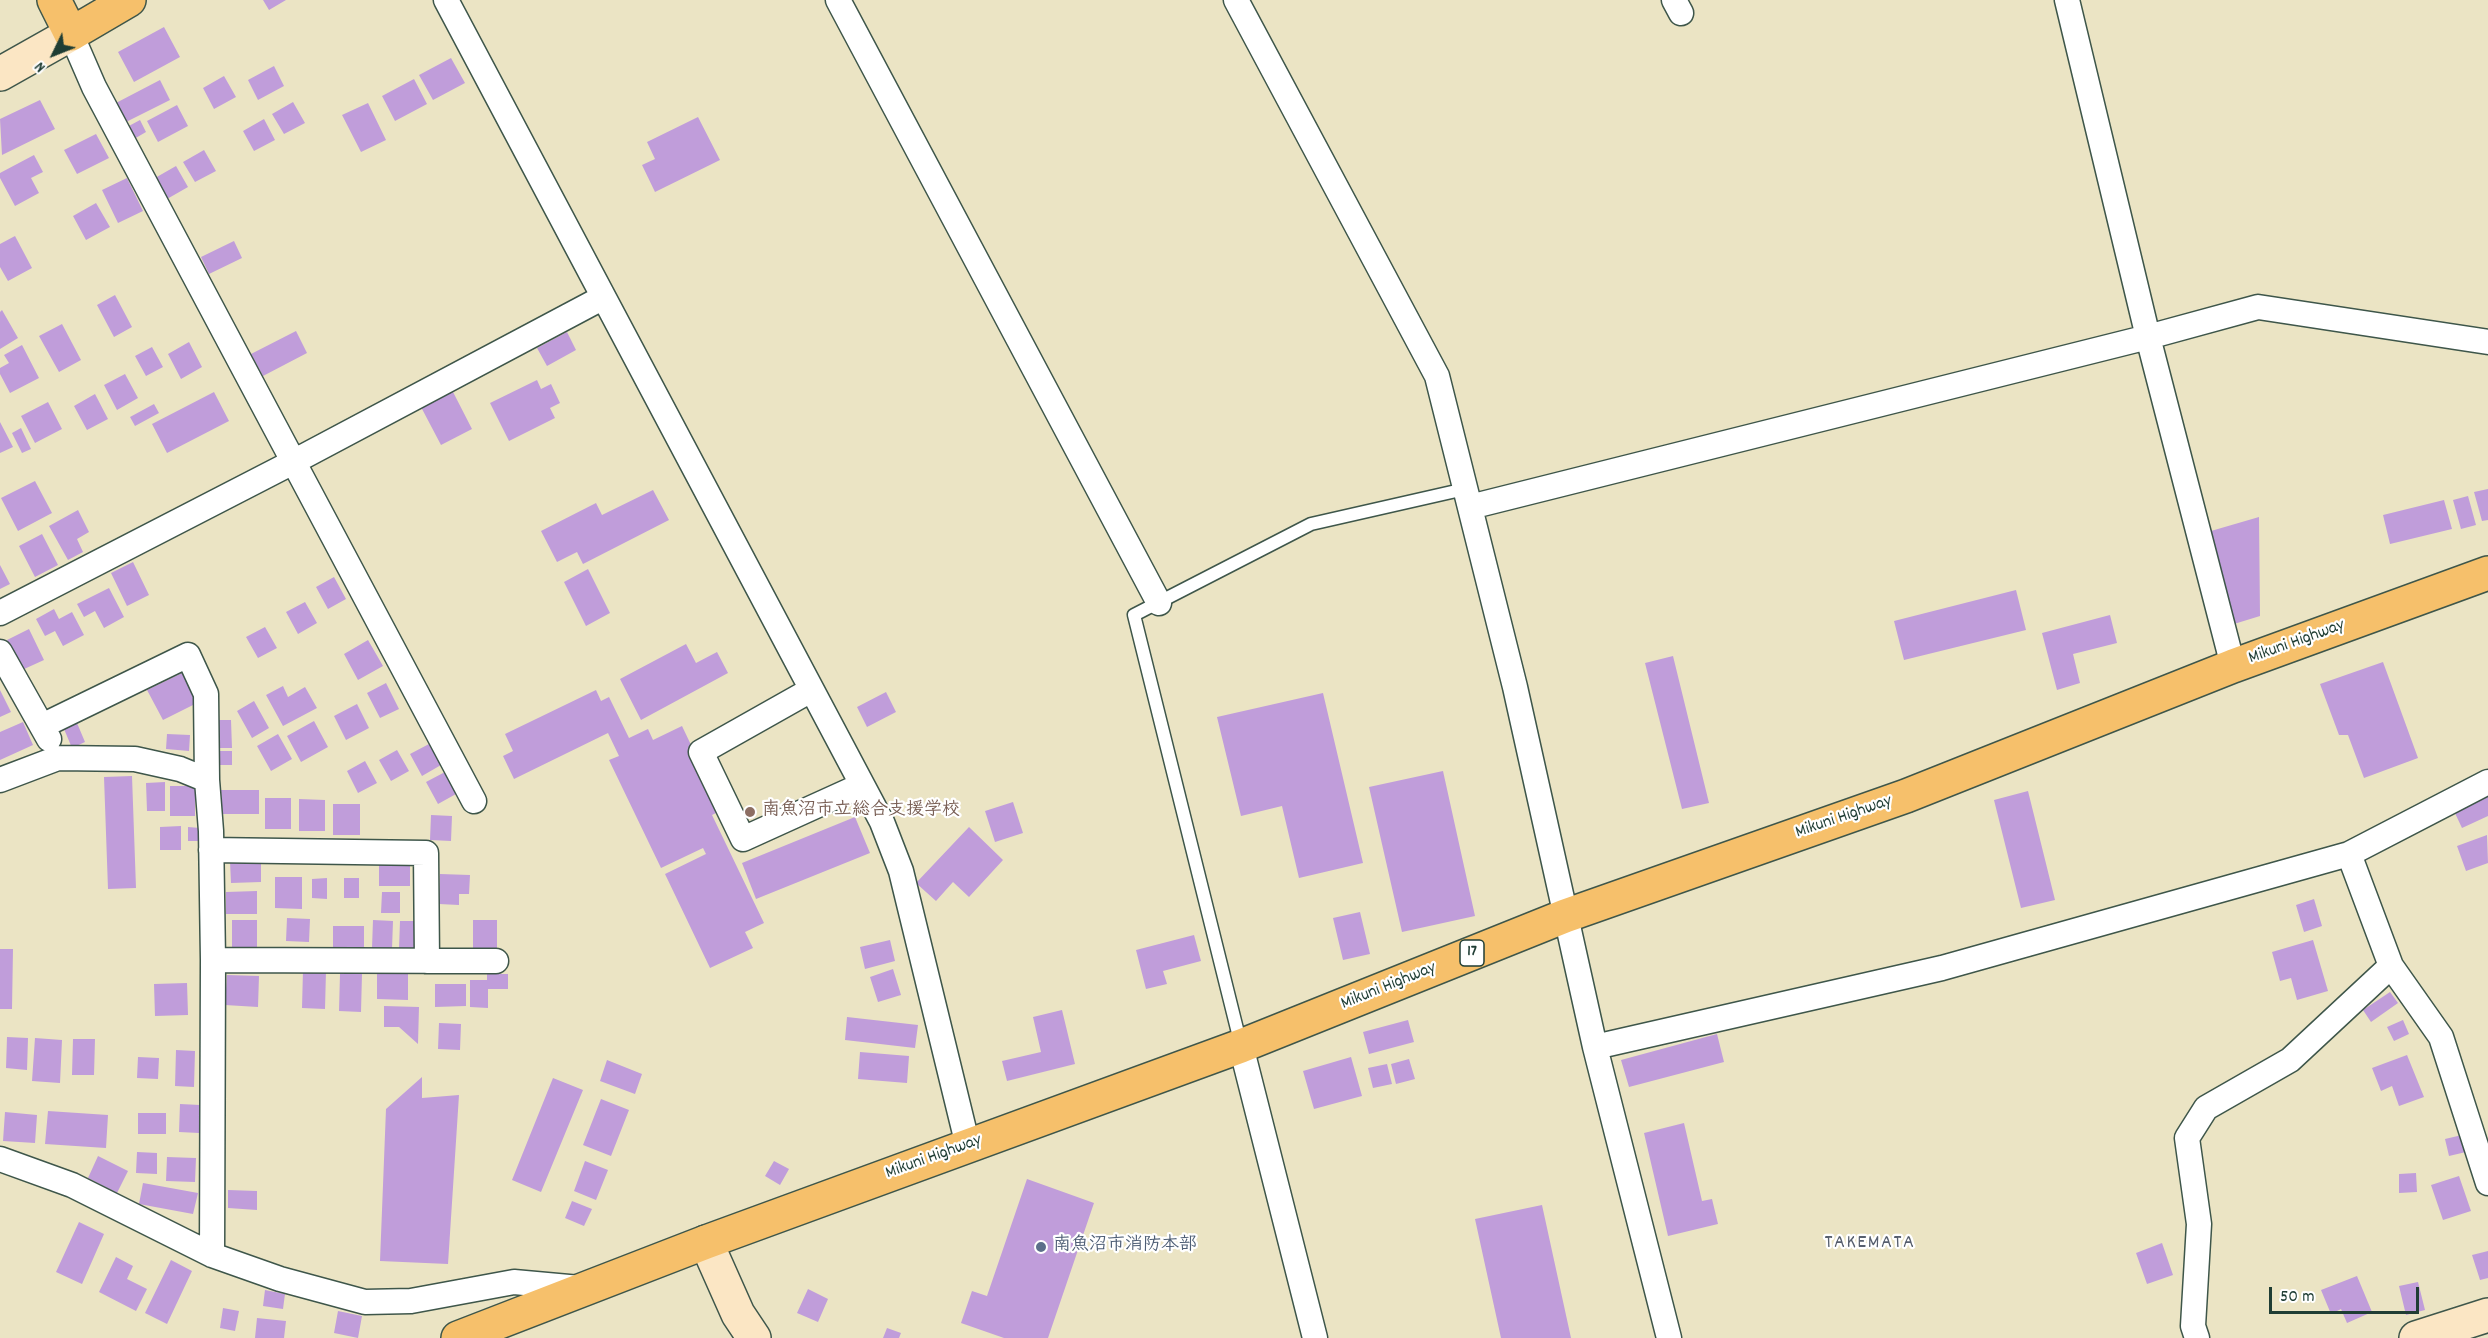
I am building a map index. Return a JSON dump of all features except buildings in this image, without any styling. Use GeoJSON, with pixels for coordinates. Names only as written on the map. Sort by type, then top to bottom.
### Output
{"type":"FeatureCollection","features":[{"type":"Feature","properties":{"kind":"highway"},"geometry":{"type":"LineString","coordinates":[[54,0],[71,34],[129,0]]}},
{"type":"Feature","properties":{"kind":"highway","name":"Mikuni Highway"},"geometry":{"type":"LineString","coordinates":[[458,1338],[706,1242],[1241,1046],[1565,916],[1906,796],[2233,666],[2488,573]]}},
{"type":"Feature","properties":{"kind":"main road"},"geometry":{"type":"LineString","coordinates":[[0,74],[71,34]]}},
{"type":"Feature","properties":{"kind":"main road"},"geometry":{"type":"LineString","coordinates":[[706,1242],[738,1314],[754,1338]]}},
{"type":"Feature","properties":{"kind":"main road"},"geometry":{"type":"LineString","coordinates":[[2416,1338],[2488,1315]]}},
{"type":"Feature","properties":{"kind":"street"},"geometry":{"type":"LineString","coordinates":[[446,0],[602,298],[882,822],[901,871],[968,1146]]}},
{"type":"Feature","properties":{"kind":"street"},"geometry":{"type":"LineString","coordinates":[[838,0],[1159,603]]}},
{"type":"Feature","properties":{"kind":"street"},"geometry":{"type":"LineString","coordinates":[[1236,0],[1437,376],[1515,687],[1595,1047],[1669,1338]]}},
{"type":"Feature","properties":{"kind":"street"},"geometry":{"type":"LineString","coordinates":[[2067,0],[2148,338],[2233,666]]}},
{"type":"Feature","properties":{"kind":"street"},"geometry":{"type":"LineString","coordinates":[[71,34],[94,87],[474,801]]}},
{"type":"Feature","properties":{"kind":"street"},"geometry":{"type":"LineString","coordinates":[[0,613],[602,298]]}},
{"type":"Feature","properties":{"kind":"street"},"geometry":{"type":"LineString","coordinates":[[1468,498],[2148,338],[2258,307],[2488,342]]}},
{"type":"Feature","properties":{"kind":"street"},"geometry":{"type":"LineString","coordinates":[[42,726],[188,655],[206,694],[213,960],[213,1255]]}},
{"type":"Feature","properties":{"kind":"street"},"geometry":{"type":"LineString","coordinates":[[1,657],[58,758]]}},
{"type":"Feature","properties":{"kind":"street"},"geometry":{"type":"LineString","coordinates":[[811,690],[701,752],[743,839],[862,785]]}},
{"type":"Feature","properties":{"kind":"street"},"geometry":{"type":"LineString","coordinates":[[0,780],[58,758],[135,759],[160,764],[207,780]]}},
{"type":"Feature","properties":{"kind":"street"},"geometry":{"type":"LineString","coordinates":[[1595,1047],[1942,968],[2349,854],[2488,782]]}},
{"type":"Feature","properties":{"kind":"street"},"geometry":{"type":"LineString","coordinates":[[211,850],[426,854],[427,961]]}},
{"type":"Feature","properties":{"kind":"street"},"geometry":{"type":"LineString","coordinates":[[2349,854],[2391,966],[2441,1037],[2488,1183]]}},
{"type":"Feature","properties":{"kind":"street"},"geometry":{"type":"LineString","coordinates":[[213,960],[496,961]]}},
{"type":"Feature","properties":{"kind":"street"},"geometry":{"type":"LineString","coordinates":[[2197,1338],[2193,1326],[2199,1224],[2187,1138],[2206,1108],[2290,1060],[2391,966]]}},
{"type":"Feature","properties":{"kind":"street"},"geometry":{"type":"LineString","coordinates":[[1241,1046],[1315,1338]]}},
{"type":"Feature","properties":{"kind":"street"},"geometry":{"type":"LineString","coordinates":[[0,1159],[72,1185],[213,1255],[280,1279],[365,1302],[411,1301],[514,1282],[585,1289]]}},
{"type":"Feature","properties":{"kind":"lane"},"geometry":{"type":"LineString","coordinates":[[1241,1046],[1134,615],[1311,524],[1468,498]]}},
{"type":"Feature","properties":{"kind":"place","name":"南魚沼市立総合支援学校"},"geometry":{"type":"Point","coordinates":[750,812]}},
{"type":"Feature","properties":{"kind":"place","name":"南魚沼市消防本部"},"geometry":{"type":"Point","coordinates":[1041,1247]}},
{"type":"Feature","properties":{"kind":"district","name":"TAKEMATA"},"geometry":{"type":"Point","coordinates":[1870,1244]}}]}
